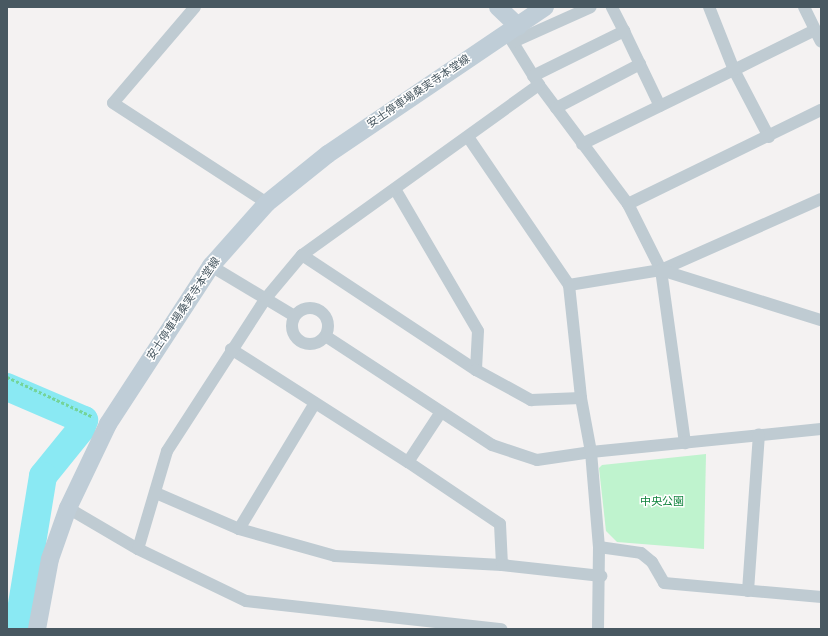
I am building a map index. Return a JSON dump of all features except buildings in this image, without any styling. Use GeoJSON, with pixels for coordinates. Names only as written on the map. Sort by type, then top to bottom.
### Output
{"type":"FeatureCollection","features":[{"type":"Feature","properties":{"kind":"main road"},"geometry":{"type":"LineString","coordinates":[[498,7],[513,34]]}},
{"type":"Feature","properties":{"kind":"main road","name":"安土停車場桑実寺本堂線"},"geometry":{"type":"LineString","coordinates":[[37,629],[50,559],[68,508],[108,424],[211,266],[267,203],[328,154],[513,34],[545,7]]}},
{"type":"Feature","properties":{"kind":"street"},"geometry":{"type":"LineString","coordinates":[[195,7],[113,103],[267,203]]}},
{"type":"Feature","properties":{"kind":"street"},"geometry":{"type":"LineString","coordinates":[[591,7],[513,34],[536,80],[628,204],[662,270],[685,443]]}},
{"type":"Feature","properties":{"kind":"street"},"geometry":{"type":"LineString","coordinates":[[612,7],[660,106]]}},
{"type":"Feature","properties":{"kind":"street"},"geometry":{"type":"LineString","coordinates":[[709,7],[734,70],[768,137]]}},
{"type":"Feature","properties":{"kind":"street"},"geometry":{"type":"LineString","coordinates":[[804,7],[821,42]]}},
{"type":"Feature","properties":{"kind":"street"},"geometry":{"type":"LineString","coordinates":[[582,144],[815,30]]}},
{"type":"Feature","properties":{"kind":"street"},"geometry":{"type":"LineString","coordinates":[[138,549],[156,493],[167,451],[231,349],[266,298],[302,255],[468,137],[536,80],[624,31]]}},
{"type":"Feature","properties":{"kind":"street"},"geometry":{"type":"LineString","coordinates":[[556,108],[640,64]]}},
{"type":"Feature","properties":{"kind":"street"},"geometry":{"type":"LineString","coordinates":[[628,204],[821,110]]}},
{"type":"Feature","properties":{"kind":"street"},"geometry":{"type":"LineString","coordinates":[[468,137],[569,285],[581,398],[591,452],[601,576],[598,629]]}},
{"type":"Feature","properties":{"kind":"street"},"geometry":{"type":"LineString","coordinates":[[395,189],[478,330],[476,370]]}},
{"type":"Feature","properties":{"kind":"street"},"geometry":{"type":"LineString","coordinates":[[569,285],[662,270],[821,198]]}},
{"type":"Feature","properties":{"kind":"street"},"geometry":{"type":"LineString","coordinates":[[302,255],[476,370],[531,400],[581,398]]}},
{"type":"Feature","properties":{"kind":"street"},"geometry":{"type":"LineString","coordinates":[[211,266],[266,298],[293,316]]}},
{"type":"Feature","properties":{"kind":"street"},"geometry":{"type":"LineString","coordinates":[[662,270],[821,320]]}},
{"type":"Feature","properties":{"kind":"street"},"geometry":{"type":"LineString","coordinates":[[293,316],[309,309],[320,312],[327,320],[327,337]]}},
{"type":"Feature","properties":{"kind":"street"},"geometry":{"type":"LineString","coordinates":[[293,316],[291,328],[301,342],[311,344],[327,337]]}},
{"type":"Feature","properties":{"kind":"street"},"geometry":{"type":"LineString","coordinates":[[327,337],[492,445],[537,460],[591,452],[821,429]]}},
{"type":"Feature","properties":{"kind":"street"},"geometry":{"type":"LineString","coordinates":[[231,349],[408,462],[500,524],[502,565]]}},
{"type":"Feature","properties":{"kind":"street"},"geometry":{"type":"LineString","coordinates":[[239,529],[315,403]]}},
{"type":"Feature","properties":{"kind":"street"},"geometry":{"type":"LineString","coordinates":[[408,462],[441,412]]}},
{"type":"Feature","properties":{"kind":"street"},"geometry":{"type":"LineString","coordinates":[[748,590],[759,434]]}},
{"type":"Feature","properties":{"kind":"street"},"geometry":{"type":"LineString","coordinates":[[156,493],[239,529],[334,556],[502,565],[601,576]]}},
{"type":"Feature","properties":{"kind":"street"},"geometry":{"type":"LineString","coordinates":[[68,508],[138,549],[246,602],[501,629]]}},
{"type":"Feature","properties":{"kind":"street"},"geometry":{"type":"LineString","coordinates":[[599,547],[641,553],[652,562],[664,583],[821,598]]}},
{"type":"Feature","properties":{"kind":"path"},"geometry":{"type":"LineString","coordinates":[[7,377],[108,424]]}},
{"type":"Feature","properties":{"kind":"green space","name":"中央公園"},"geometry":{"type":"Polygon","coordinates":[[[706,454],[704,549],[617,542],[606,531],[599,468],[602,465],[706,454]]]}},
{"type":"Feature","properties":{"kind":"waterway"},"geometry":{"type":"LineString","coordinates":[[7,387],[84,420],[81,429],[43,476],[18,629]]}}]}
